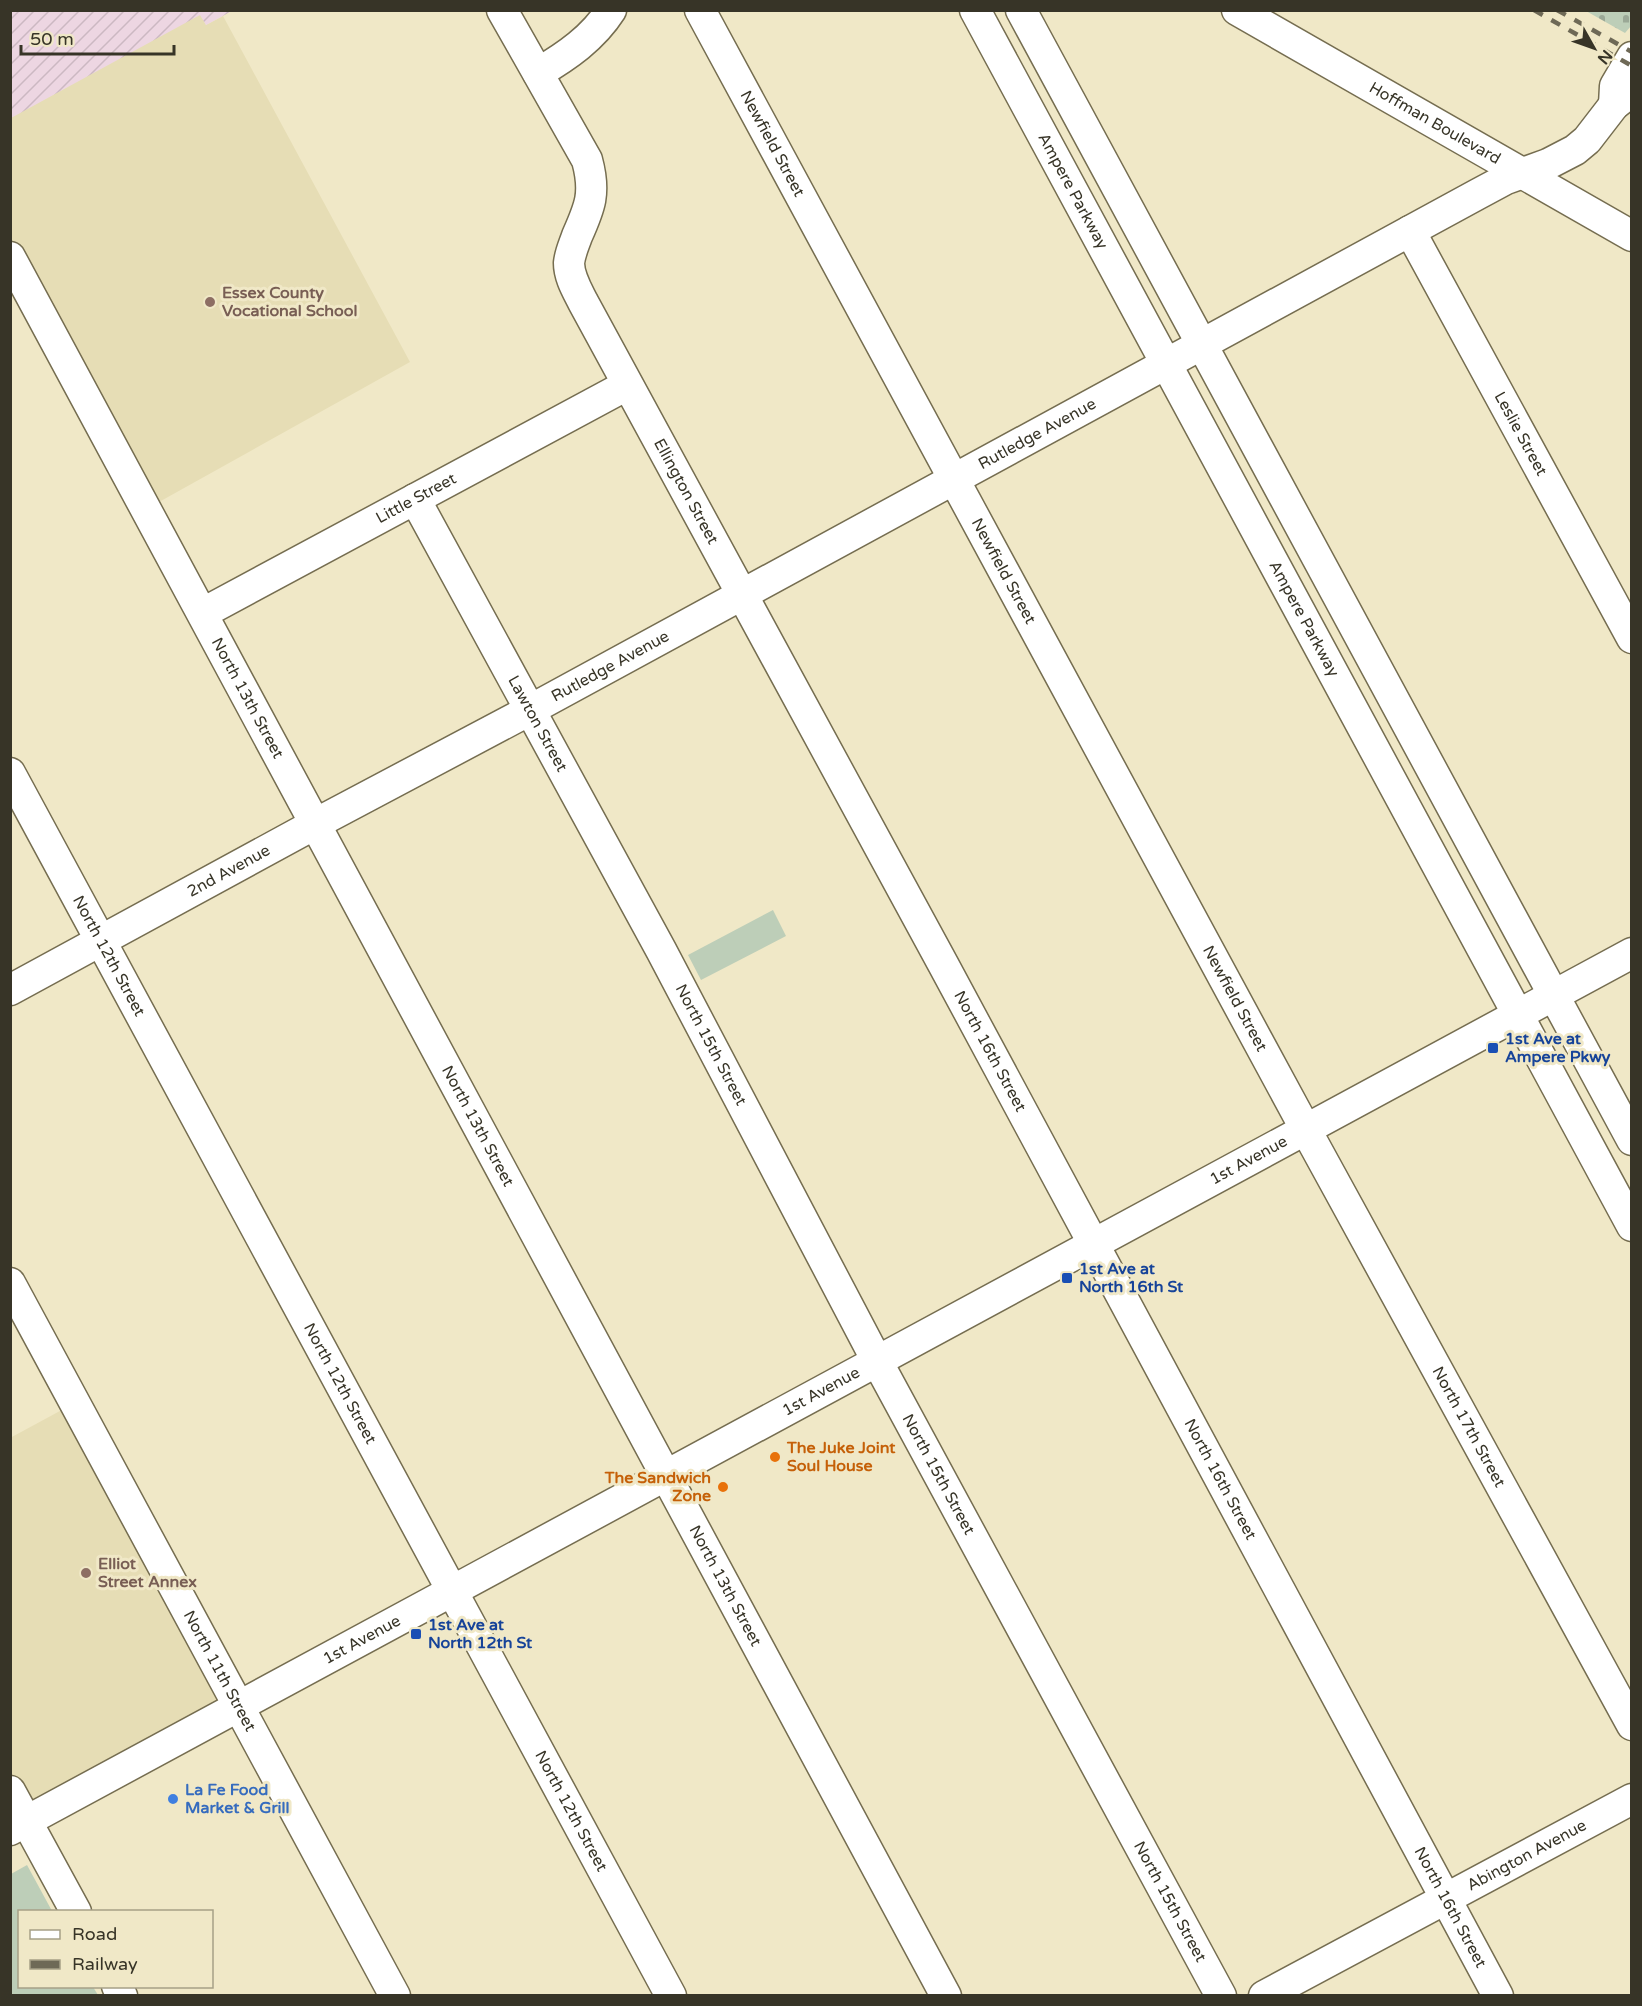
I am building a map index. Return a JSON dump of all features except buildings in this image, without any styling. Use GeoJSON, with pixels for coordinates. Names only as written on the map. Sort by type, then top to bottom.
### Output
{"type":"FeatureCollection","features":[{"type":"Feature","properties":{"kind":"street","name":"Ellington Street"},"geometry":{"type":"LineString","coordinates":[[502,10],[582,148],[591,173],[592,198],[571,251],[570,274],[627,385],[943,964]]}},
{"type":"Feature","properties":{"kind":"street"},"geometry":{"type":"LineString","coordinates":[[538,73],[584,42],[612,10]]}},
{"type":"Feature","properties":{"kind":"street","name":"Newfield Street"},"geometry":{"type":"LineString","coordinates":[[700,10],[1306,1130]]}},
{"type":"Feature","properties":{"kind":"street","name":"Ampere Parkway"},"geometry":{"type":"LineString","coordinates":[[975,10],[1632,1226]]}},
{"type":"Feature","properties":{"kind":"street"},"geometry":{"type":"LineString","coordinates":[[1021,10],[1632,1140]]}},
{"type":"Feature","properties":{"kind":"street","name":"Hoffman Boulevard"},"geometry":{"type":"LineString","coordinates":[[1237,10],[1632,236]]}},
{"type":"Feature","properties":{"kind":"street","name":"Rutledge Avenue"},"geometry":{"type":"LineString","coordinates":[[448,752],[530,710],[1493,186],[1520,173],[1548,164],[1575,150],[1598,128],[1623,97],[1614,86],[1632,57]]}},
{"type":"Feature","properties":{"kind":"street","name":"Leslie Street"},"geometry":{"type":"LineString","coordinates":[[1410,231],[1632,638]]}},
{"type":"Feature","properties":{"kind":"street","name":"North 13th Street"},"geometry":{"type":"LineString","coordinates":[[10,257],[946,1995]]}},
{"type":"Feature","properties":{"kind":"street","name":"Little Street"},"geometry":{"type":"LineString","coordinates":[[203,613],[627,385]]}},
{"type":"Feature","properties":{"kind":"street","name":"Lawton Street"},"geometry":{"type":"LineString","coordinates":[[415,499],[661,950]]}},
{"type":"Feature","properties":{"kind":"street","name":"2nd Avenue"},"geometry":{"type":"LineString","coordinates":[[10,990],[448,752]]}},
{"type":"Feature","properties":{"kind":"street","name":"North 12th Street"},"geometry":{"type":"LineString","coordinates":[[10,773],[671,1995]]}},
{"type":"Feature","properties":{"kind":"street","name":"North 15th Street"},"geometry":{"type":"LineString","coordinates":[[661,950],[877,1361],[1221,1995]]}},
{"type":"Feature","properties":{"kind":"street","name":"1st Avenue"},"geometry":{"type":"LineString","coordinates":[[19,1826],[1632,953]]}},
{"type":"Feature","properties":{"kind":"street","name":"North 16th Street"},"geometry":{"type":"LineString","coordinates":[[943,964],[1498,1995]]}},
{"type":"Feature","properties":{"kind":"street","name":"North 17th Street"},"geometry":{"type":"LineString","coordinates":[[1306,1130],[1632,1725]]}},
{"type":"Feature","properties":{"kind":"street","name":"North 11th Street"},"geometry":{"type":"LineString","coordinates":[[10,1283],[395,1995]]}},
{"type":"Feature","properties":{"kind":"street"},"geometry":{"type":"LineString","coordinates":[[10,1791],[19,1826],[75,1910]]}},
{"type":"Feature","properties":{"kind":"street","name":"Abington Avenue"},"geometry":{"type":"LineString","coordinates":[[1264,1995],[1632,1799]]}},
{"type":"Feature","properties":{"kind":"shaded area"},"geometry":{"type":"Polygon","coordinates":[[[11,10],[232,11],[206,25],[200,15],[11,118],[11,10]]]}},
{"type":"Feature","properties":{"kind":"shaded area","name":"Essex County Vocational School"},"geometry":{"type":"Polygon","coordinates":[[[200,14],[206,25],[223,16],[410,362],[150,507],[11,241],[10,118],[200,14]]]}},
{"type":"Feature","properties":{"kind":"shaded area","name":"Elliot Street Annex"},"geometry":{"type":"Polygon","coordinates":[[[71,1405],[236,1708],[28,1817],[10,1784],[10,1438],[71,1405]]]}},
{"type":"Feature","properties":{"kind":"green space"},"geometry":{"type":"Polygon","coordinates":[[[1586,11],[1631,11],[1631,26],[1625,33],[1586,11]]]}},
{"type":"Feature","properties":{"kind":"green space"},"geometry":{"type":"Polygon","coordinates":[[[773,910],[786,936],[701,980],[688,955],[773,910]]]}},
{"type":"Feature","properties":{"kind":"green space"},"geometry":{"type":"Polygon","coordinates":[[[27,1865],[51,1910],[18,1910],[18,1988],[94,1988],[98,1995],[11,1995],[11,1874],[27,1865]]]}},
{"type":"Feature","properties":{"kind":"railway"},"geometry":{"type":"LineString","coordinates":[[1534,10],[1632,66]]}},
{"type":"Feature","properties":{"kind":"railway"},"geometry":{"type":"LineString","coordinates":[[1557,10],[1632,52]]}},
{"type":"Feature","properties":{"kind":"place","name":"Essex County Vocational School"},"geometry":{"type":"Point","coordinates":[210,302]}},
{"type":"Feature","properties":{"kind":"place","name":"1st Ave at Ampere Pkwy"},"geometry":{"type":"Point","coordinates":[1493,1048]}},
{"type":"Feature","properties":{"kind":"place","name":"1st Ave at North 16th St"},"geometry":{"type":"Point","coordinates":[1067,1278]}},
{"type":"Feature","properties":{"kind":"place","name":"The Juke Joint Soul House"},"geometry":{"type":"Point","coordinates":[775,1457]}},
{"type":"Feature","properties":{"kind":"place","name":"The Sandwich Zone"},"geometry":{"type":"Point","coordinates":[723,1487]}},
{"type":"Feature","properties":{"kind":"place","name":"Elliot Street Annex"},"geometry":{"type":"Point","coordinates":[86,1573]}},
{"type":"Feature","properties":{"kind":"place","name":"1st Ave at North 12th St"},"geometry":{"type":"Point","coordinates":[416,1634]}},
{"type":"Feature","properties":{"kind":"place","name":"La Fe Food Market & Grill"},"geometry":{"type":"Point","coordinates":[173,1799]}}]}
